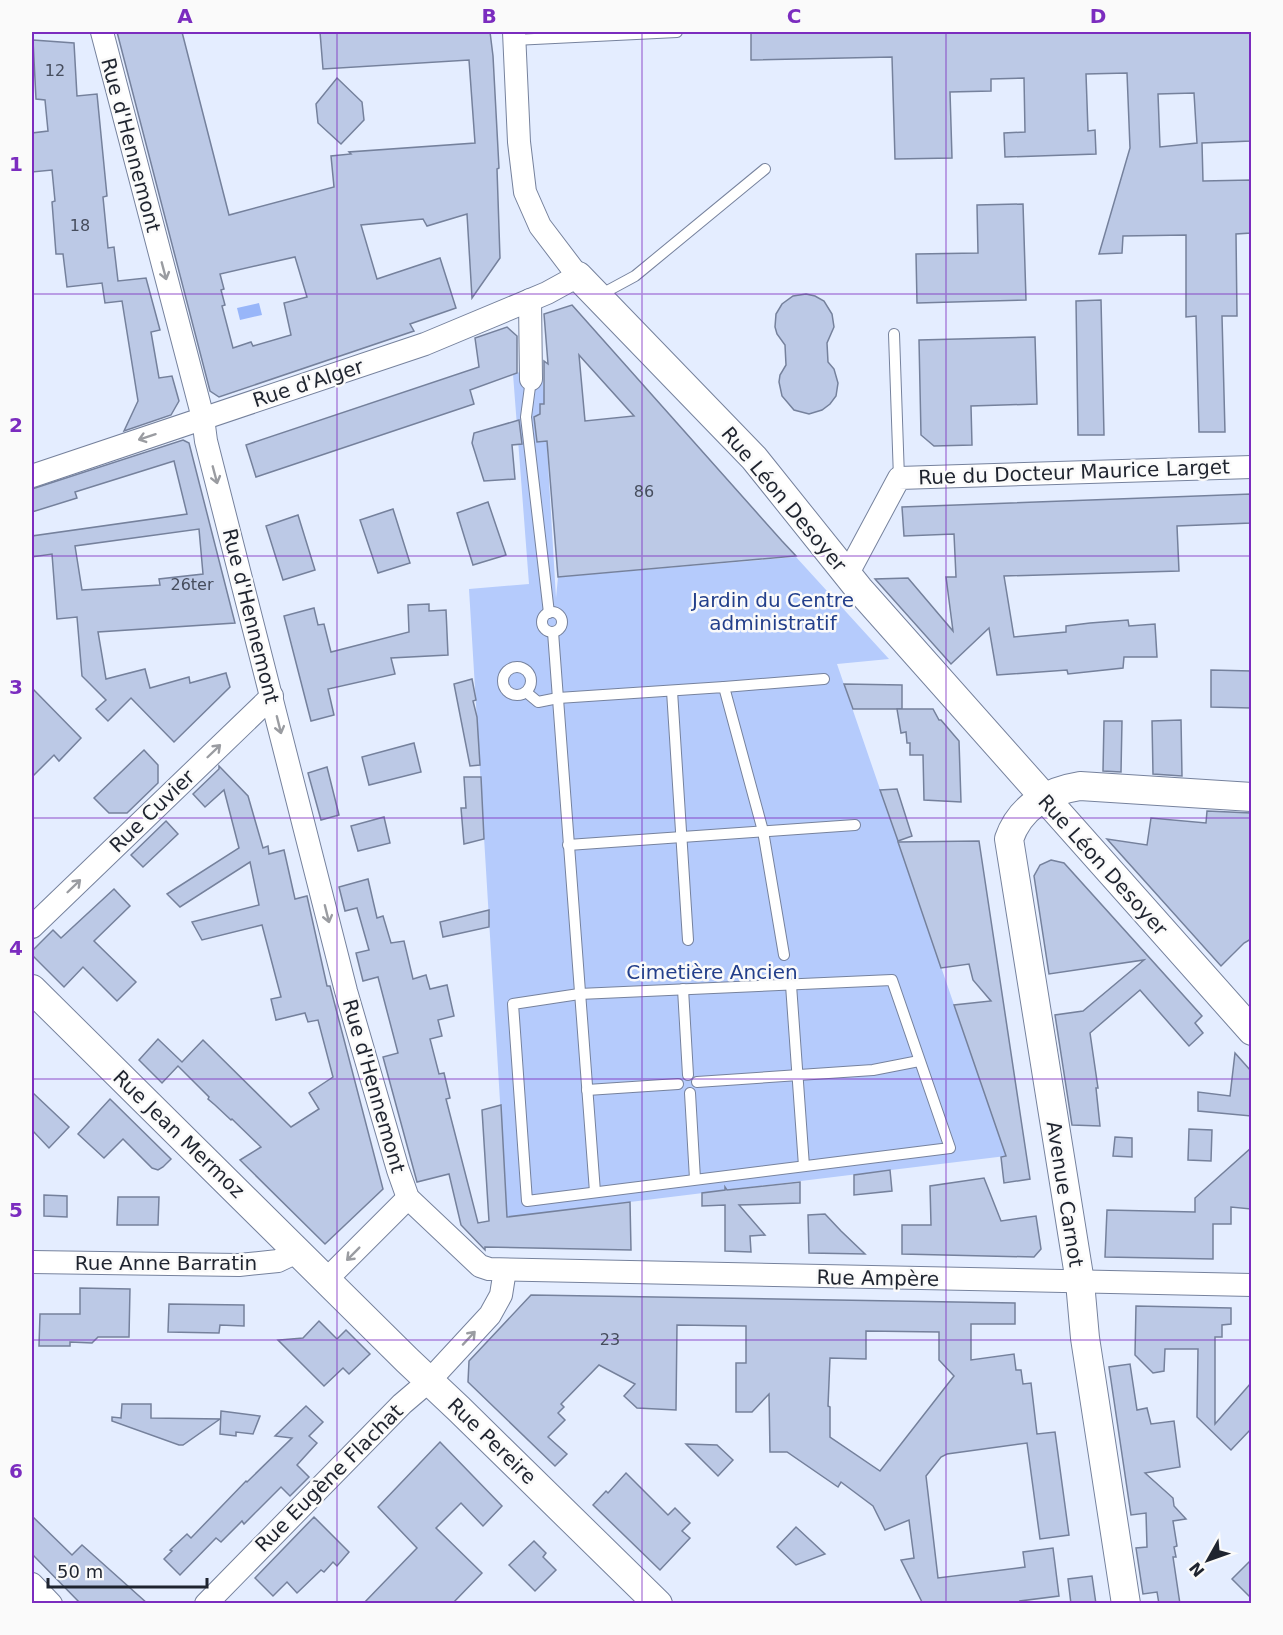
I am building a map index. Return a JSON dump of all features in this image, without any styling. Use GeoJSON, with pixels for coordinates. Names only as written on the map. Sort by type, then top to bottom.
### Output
{"type":"FeatureCollection","features":[{"type":"Feature","properties":{"kind":"street","name":"Rue d'Hennemont"},"geometry":{"type":"LineString","coordinates":[[102,32],[203,418],[206,441],[346,991],[408,1198]]}},
{"type":"Feature","properties":{"kind":"street","name":"Rue Léon Desoyer"},"geometry":{"type":"LineString","coordinates":[[514,36],[519,142],[525,192],[540,226],[578,276],[754,458],[847,575],[1251,1031]]}},
{"type":"Feature","properties":{"kind":"street","name":"Rue d'Alger"},"geometry":{"type":"LineString","coordinates":[[32,476],[425,344],[560,287],[578,276]]}},
{"type":"Feature","properties":{"kind":"street"},"geometry":{"type":"LineString","coordinates":[[530,300],[531,379]]}},
{"type":"Feature","properties":{"kind":"street","name":"Rue du Docteur Maurice Larget"},"geometry":{"type":"LineString","coordinates":[[847,575],[899,478],[1251,466]]}},
{"type":"Feature","properties":{"kind":"street","name":"Rue Cuvier"},"geometry":{"type":"LineString","coordinates":[[32,927],[272,696]]}},
{"type":"Feature","properties":{"kind":"street"},"geometry":{"type":"LineString","coordinates":[[1043,797],[1062,789],[1080,786],[1251,797]]}},
{"type":"Feature","properties":{"kind":"street","name":"Avenue Carnot"},"geometry":{"type":"LineString","coordinates":[[1043,797],[1015,824],[1009,839],[1080,1282],[1085,1338],[1126,1604]]}},
{"type":"Feature","properties":{"kind":"street","name":"Rue Jean Mermoz"},"geometry":{"type":"LineString","coordinates":[[32,989],[327,1280]]}},
{"type":"Feature","properties":{"kind":"street"},"geometry":{"type":"LineString","coordinates":[[327,1280],[389,1226],[408,1198]]}},
{"type":"Feature","properties":{"kind":"street","name":"Rue Ampère"},"geometry":{"type":"LineString","coordinates":[[408,1198],[480,1266],[489,1269],[1251,1285]]}},
{"type":"Feature","properties":{"kind":"street","name":"Rue Anne Barratin"},"geometry":{"type":"LineString","coordinates":[[32,1262],[239,1265],[278,1261],[299,1251]]}},
{"type":"Feature","properties":{"kind":"street","name":"Rue Eugène Flachat"},"geometry":{"type":"LineString","coordinates":[[206,1604],[402,1404],[429,1381],[490,1315],[493,1295],[505,1270]]}},
{"type":"Feature","properties":{"kind":"street","name":"Rue Pereire"},"geometry":{"type":"LineString","coordinates":[[327,1280],[658,1604]]}},
{"type":"Feature","properties":{"kind":"street"},"geometry":{"type":"LineString","coordinates":[[32,1584],[51,1604]]}},
{"type":"Feature","properties":{"kind":"lane"},"geometry":{"type":"LineString","coordinates":[[514,36],[676,32]]}},
{"type":"Feature","properties":{"kind":"lane"},"geometry":{"type":"LineString","coordinates":[[598,296],[635,276],[765,169]]}},
{"type":"Feature","properties":{"kind":"lane"},"geometry":{"type":"LineString","coordinates":[[894,334],[899,478]]}},
{"type":"Feature","properties":{"kind":"lane"},"geometry":{"type":"LineString","coordinates":[[531,379],[526,417],[549,613],[542,621],[548,631],[553,632],[595,1192]]}},
{"type":"Feature","properties":{"kind":"lane"},"geometry":{"type":"LineString","coordinates":[[526,692],[538,702],[558,698],[824,679]]}},
{"type":"Feature","properties":{"kind":"lane"},"geometry":{"type":"LineString","coordinates":[[724,687],[763,831],[784,955]]}},
{"type":"Feature","properties":{"kind":"lane"},"geometry":{"type":"LineString","coordinates":[[672,691],[688,940]]}},
{"type":"Feature","properties":{"kind":"lane"},"geometry":{"type":"LineString","coordinates":[[568,845],[855,825]]}},
{"type":"Feature","properties":{"kind":"lane"},"geometry":{"type":"LineString","coordinates":[[892,980],[950,1148],[527,1200],[513,1004],[579,994],[682,989],[892,980]]}},
{"type":"Feature","properties":{"kind":"lane"},"geometry":{"type":"LineString","coordinates":[[791,985],[804,1166]]}},
{"type":"Feature","properties":{"kind":"lane"},"geometry":{"type":"LineString","coordinates":[[682,989],[695,1089],[690,1093]]}},
{"type":"Feature","properties":{"kind":"lane"},"geometry":{"type":"LineString","coordinates":[[678,1084],[680,1079],[873,1070],[920,1061]]}},
{"type":"Feature","properties":{"kind":"lane"},"geometry":{"type":"LineString","coordinates":[[587,1090],[678,1084]]}},
{"type":"Feature","properties":{"kind":"lane"},"geometry":{"type":"LineString","coordinates":[[678,1084],[682,1091],[690,1093]]}},
{"type":"Feature","properties":{"kind":"lane"},"geometry":{"type":"LineString","coordinates":[[690,1093],[695,1179]]}},
{"type":"Feature","properties":{"kind":"green space","name":"Cimetière Ancien"},"geometry":{"type":"Polygon","coordinates":[[[520,372],[521,379],[543,379],[556,598],[558,577],[796,557],[889,659],[837,664],[1006,1156],[507,1217],[469,589],[529,584],[513,374],[520,372]]]}},
{"type":"Feature","properties":{"kind":"shaded area"},"geometry":{"type":"Polygon","coordinates":[[[259,303],[262,315],[240,320],[237,308],[259,303]]]}},
{"type":"Feature","properties":{"kind":"building"},"geometry":{"type":"Polygon","coordinates":[[[117,32],[182,32],[229,215],[334,187],[331,156],[351,154],[349,152],[475,143],[469,60],[323,69],[320,32],[490,32],[499,168],[497,169],[500,258],[472,298],[467,214],[427,226],[423,219],[361,225],[377,279],[440,258],[456,308],[410,324],[414,331],[219,397],[210,391],[117,32]],[[295,257],[220,274],[225,305],[222,306],[233,348],[251,342],[253,346],[291,335],[284,303],[307,297],[295,257]]]}},
{"type":"Feature","properties":{"kind":"building"},"geometry":{"type":"Polygon","coordinates":[[[751,32],[1251,32],[1251,141],[1202,143],[1203,181],[1251,180],[1251,233],[1236,234],[1237,316],[1222,316],[1225,432],[1199,432],[1196,316],[1186,317],[1186,235],[1123,236],[1122,253],[1099,254],[1130,148],[1127,73],[1086,74],[1088,131],[1095,130],[1096,154],[1005,157],[1004,133],[1025,132],[1024,78],[991,79],[991,91],[950,92],[952,158],[895,159],[892,57],[751,60],[751,32]],[[1194,93],[1158,94],[1160,147],[1197,143],[1194,93]]]}},
{"type":"Feature","properties":{"kind":"building"},"geometry":{"type":"Polygon","coordinates":[[[33,40],[74,43],[77,96],[97,94],[107,196],[103,197],[108,248],[114,247],[118,281],[146,278],[160,330],[151,332],[159,378],[172,376],[179,401],[171,415],[124,431],[138,401],[122,301],[105,303],[102,283],[67,287],[63,254],[56,254],[52,170],[32,172],[32,133],[48,131],[45,100],[36,99],[33,40]]]}},
{"type":"Feature","properties":{"kind":"building"},"geometry":{"type":"Polygon","coordinates":[[[337,78],[362,102],[364,120],[341,144],[318,123],[316,104],[337,78]]]}},
{"type":"Feature","properties":{"kind":"building"},"geometry":{"type":"Polygon","coordinates":[[[1023,204],[1026,300],[917,303],[916,254],[978,253],[977,205],[1023,204]]]}},
{"type":"Feature","properties":{"kind":"building"},"geometry":{"type":"Polygon","coordinates":[[[806,294],[824,301],[832,314],[834,327],[827,343],[828,362],[834,369],[838,383],[836,396],[830,404],[822,410],[809,414],[794,410],[782,396],[779,382],[786,365],[785,345],[775,327],[776,314],[782,304],[793,296],[806,294]]]}},
{"type":"Feature","properties":{"kind":"building"},"geometry":{"type":"Polygon","coordinates":[[[1101,300],[1104,435],[1078,435],[1076,301],[1101,300]]]}},
{"type":"Feature","properties":{"kind":"building"},"geometry":{"type":"Polygon","coordinates":[[[572,305],[796,556],[558,577],[547,441],[537,442],[534,417],[540,414],[540,404],[544,404],[544,361],[548,364],[544,314],[572,305]],[[579,355],[585,421],[634,416],[579,355]]]}},
{"type":"Feature","properties":{"kind":"building"},"geometry":{"type":"Polygon","coordinates":[[[507,327],[517,336],[517,373],[470,390],[474,404],[256,477],[246,445],[479,367],[475,338],[507,327]]]}},
{"type":"Feature","properties":{"kind":"building"},"geometry":{"type":"Polygon","coordinates":[[[1035,337],[1037,404],[971,406],[972,445],[934,446],[921,435],[919,340],[1035,337]]]}},
{"type":"Feature","properties":{"kind":"building"},"geometry":{"type":"Polygon","coordinates":[[[519,420],[522,444],[512,445],[515,479],[484,481],[472,443],[474,433],[519,420]]]}},
{"type":"Feature","properties":{"kind":"building"},"geometry":{"type":"Polygon","coordinates":[[[183,440],[189,443],[235,623],[98,632],[106,679],[145,669],[150,688],[189,677],[190,683],[226,673],[230,687],[174,742],[131,698],[108,721],[96,709],[106,700],[82,676],[77,617],[57,619],[52,554],[32,557],[32,536],[187,514],[174,461],[75,492],[77,498],[32,512],[32,489],[183,440]],[[199,529],[75,546],[82,590],[160,585],[159,579],[203,574],[199,529]]]}},
{"type":"Feature","properties":{"kind":"building"},"geometry":{"type":"Polygon","coordinates":[[[1251,494],[1251,523],[1177,526],[1179,571],[1004,576],[1014,637],[1066,632],[1066,626],[1090,623],[1128,620],[1129,626],[1155,624],[1157,657],[1124,657],[1123,668],[1068,674],[1067,670],[997,675],[989,628],[951,664],[875,579],[908,578],[953,631],[946,577],[956,577],[954,534],[904,536],[902,507],[1251,494]]]}},
{"type":"Feature","properties":{"kind":"building"},"geometry":{"type":"Polygon","coordinates":[[[488,502],[506,555],[473,565],[457,513],[488,502]]]}},
{"type":"Feature","properties":{"kind":"building"},"geometry":{"type":"Polygon","coordinates":[[[393,509],[410,563],[378,573],[360,520],[393,509]]]}},
{"type":"Feature","properties":{"kind":"building"},"geometry":{"type":"Polygon","coordinates":[[[298,515],[315,570],[283,580],[266,526],[298,515]]]}},
{"type":"Feature","properties":{"kind":"building"},"geometry":{"type":"Polygon","coordinates":[[[429,604],[429,611],[446,610],[448,655],[391,658],[395,674],[328,689],[334,715],[311,721],[284,616],[314,608],[318,625],[324,624],[331,652],[409,632],[408,605],[429,604]]]}},
{"type":"Feature","properties":{"kind":"building"},"geometry":{"type":"Polygon","coordinates":[[[1211,670],[1251,671],[1251,708],[1211,707],[1211,670]]]}},
{"type":"Feature","properties":{"kind":"building"},"geometry":{"type":"Polygon","coordinates":[[[472,679],[476,700],[473,701],[477,717],[480,765],[470,766],[454,684],[472,679]]]}},
{"type":"Feature","properties":{"kind":"building"},"geometry":{"type":"Polygon","coordinates":[[[844,684],[902,685],[902,709],[853,709],[844,684]]]}},
{"type":"Feature","properties":{"kind":"building"},"geometry":{"type":"Polygon","coordinates":[[[32,688],[81,738],[59,761],[54,755],[32,777],[32,688]]]}},
{"type":"Feature","properties":{"kind":"building"},"geometry":{"type":"Polygon","coordinates":[[[897,709],[933,709],[939,720],[959,741],[961,802],[924,800],[923,755],[910,755],[910,743],[907,743],[906,732],[901,733],[897,709]]]}},
{"type":"Feature","properties":{"kind":"building"},"geometry":{"type":"Polygon","coordinates":[[[1181,720],[1182,776],[1153,774],[1152,721],[1181,720]]]}},
{"type":"Feature","properties":{"kind":"building"},"geometry":{"type":"Polygon","coordinates":[[[1104,721],[1122,721],[1121,772],[1103,771],[1104,721]]]}},
{"type":"Feature","properties":{"kind":"building"},"geometry":{"type":"Polygon","coordinates":[[[414,743],[421,772],[369,785],[362,757],[414,743]]]}},
{"type":"Feature","properties":{"kind":"building"},"geometry":{"type":"Polygon","coordinates":[[[144,750],[158,765],[158,783],[127,813],[109,813],[94,798],[144,750]]]}},
{"type":"Feature","properties":{"kind":"building"},"geometry":{"type":"Polygon","coordinates":[[[219,766],[248,796],[263,848],[268,846],[269,854],[284,850],[295,899],[307,896],[327,986],[330,986],[383,1189],[325,1244],[240,1160],[261,1147],[208,1099],[209,1097],[178,1066],[162,1083],[139,1060],[158,1039],[182,1062],[203,1040],[291,1127],[319,1109],[309,1093],[333,1077],[318,1020],[308,1022],[305,1013],[276,1020],[271,999],[281,997],[262,925],[202,940],[192,922],[259,905],[250,862],[180,907],[167,894],[239,848],[224,790],[205,807],[193,794],[219,769],[219,766]]]}},
{"type":"Feature","properties":{"kind":"building"},"geometry":{"type":"Polygon","coordinates":[[[327,767],[339,815],[321,820],[308,773],[327,767]]]}},
{"type":"Feature","properties":{"kind":"building"},"geometry":{"type":"Polygon","coordinates":[[[464,777],[481,777],[484,839],[464,844],[461,808],[466,808],[464,777]]]}},
{"type":"Feature","properties":{"kind":"building"},"geometry":{"type":"Polygon","coordinates":[[[897,789],[912,836],[898,841],[880,790],[897,789]]]}},
{"type":"Feature","properties":{"kind":"building"},"geometry":{"type":"Polygon","coordinates":[[[1207,811],[1251,813],[1251,939],[1221,966],[1107,839],[1147,845],[1151,818],[1206,823],[1207,811]]]}},
{"type":"Feature","properties":{"kind":"building"},"geometry":{"type":"Polygon","coordinates":[[[384,817],[390,843],[358,851],[351,826],[384,817]]]}},
{"type":"Feature","properties":{"kind":"building"},"geometry":{"type":"Polygon","coordinates":[[[166,821],[178,834],[143,867],[131,855],[166,821]]]}},
{"type":"Feature","properties":{"kind":"building"},"geometry":{"type":"Polygon","coordinates":[[[979,841],[1030,1179],[1004,1183],[1001,1157],[1006,1156],[954,1005],[991,1001],[973,980],[969,964],[941,968],[898,842],[979,841]]]}},
{"type":"Feature","properties":{"kind":"building"},"geometry":{"type":"Polygon","coordinates":[[[1051,860],[1064,863],[1202,1016],[1195,1023],[1203,1033],[1189,1046],[1140,990],[1090,1033],[1098,1088],[1096,1088],[1100,1126],[1072,1125],[1055,1015],[1083,1011],[1144,960],[1049,974],[1034,876],[1040,865],[1051,860]]]}},
{"type":"Feature","properties":{"kind":"building"},"geometry":{"type":"Polygon","coordinates":[[[368,879],[377,918],[383,916],[391,943],[404,941],[413,979],[426,975],[430,989],[447,985],[454,1016],[438,1020],[442,1036],[430,1039],[439,1074],[444,1073],[450,1098],[446,1099],[478,1223],[489,1221],[482,1110],[501,1105],[507,1217],[630,1202],[631,1250],[485,1247],[485,1250],[461,1225],[449,1174],[417,1182],[383,1057],[398,1053],[378,977],[363,981],[356,953],[369,950],[357,908],[345,911],[339,887],[368,879]]]}},
{"type":"Feature","properties":{"kind":"building"},"geometry":{"type":"Polygon","coordinates":[[[114,889],[130,906],[94,941],[136,982],[117,1001],[83,967],[64,987],[32,955],[32,951],[53,930],[61,938],[114,889]]]}},
{"type":"Feature","properties":{"kind":"building"},"geometry":{"type":"Polygon","coordinates":[[[489,910],[489,927],[443,937],[440,922],[489,910]]]}},
{"type":"Feature","properties":{"kind":"building"},"geometry":{"type":"Polygon","coordinates":[[[1235,1053],[1251,1071],[1251,1116],[1198,1111],[1198,1092],[1230,1096],[1235,1053]]]}},
{"type":"Feature","properties":{"kind":"building"},"geometry":{"type":"Polygon","coordinates":[[[32,1092],[69,1127],[49,1148],[32,1130],[32,1092]]]}},
{"type":"Feature","properties":{"kind":"building"},"geometry":{"type":"Polygon","coordinates":[[[110,1099],[171,1159],[163,1167],[158,1170],[152,1168],[123,1139],[104,1158],[78,1134],[110,1099]]]}},
{"type":"Feature","properties":{"kind":"building"},"geometry":{"type":"Polygon","coordinates":[[[1189,1129],[1212,1130],[1211,1161],[1188,1160],[1189,1129]]]}},
{"type":"Feature","properties":{"kind":"building"},"geometry":{"type":"Polygon","coordinates":[[[1115,1137],[1132,1138],[1132,1157],[1113,1156],[1115,1137]]]}},
{"type":"Feature","properties":{"kind":"building"},"geometry":{"type":"Polygon","coordinates":[[[1251,1148],[1251,1209],[1231,1207],[1231,1224],[1213,1224],[1213,1259],[1105,1257],[1107,1210],[1195,1212],[1195,1198],[1251,1148]]]}},
{"type":"Feature","properties":{"kind":"building"},"geometry":{"type":"Polygon","coordinates":[[[890,1170],[892,1191],[854,1195],[854,1175],[890,1170]]]}},
{"type":"Feature","properties":{"kind":"building"},"geometry":{"type":"Polygon","coordinates":[[[984,1178],[1001,1221],[1036,1216],[1041,1249],[1034,1257],[902,1254],[902,1225],[931,1225],[930,1186],[984,1178]]]}},
{"type":"Feature","properties":{"kind":"building"},"geometry":{"type":"Polygon","coordinates":[[[800,1182],[800,1203],[739,1205],[765,1235],[750,1236],[751,1252],[725,1251],[725,1205],[702,1206],[702,1193],[725,1190],[725,1187],[727,1190],[800,1182]]]}},
{"type":"Feature","properties":{"kind":"building"},"geometry":{"type":"Polygon","coordinates":[[[44,1195],[67,1196],[67,1217],[44,1216],[44,1195]]]}},
{"type":"Feature","properties":{"kind":"building"},"geometry":{"type":"Polygon","coordinates":[[[118,1197],[159,1197],[158,1225],[117,1225],[118,1197]]]}},
{"type":"Feature","properties":{"kind":"building"},"geometry":{"type":"Polygon","coordinates":[[[825,1214],[865,1254],[809,1253],[808,1215],[825,1214]]]}},
{"type":"Feature","properties":{"kind":"building"},"geometry":{"type":"Polygon","coordinates":[[[80,1288],[130,1289],[129,1337],[98,1337],[92,1343],[70,1342],[70,1346],[39,1346],[40,1314],[80,1314],[80,1288]]]}},
{"type":"Feature","properties":{"kind":"building"},"geometry":{"type":"Polygon","coordinates":[[[531,1295],[1015,1303],[1015,1324],[971,1324],[971,1360],[1014,1354],[1016,1370],[1021,1370],[1023,1384],[1031,1383],[1037,1434],[1055,1432],[1069,1535],[1040,1539],[1027,1443],[947,1454],[941,1457],[926,1476],[938,1578],[1025,1567],[1023,1552],[1053,1548],[1059,1596],[1020,1601],[1021,1604],[923,1604],[901,1560],[914,1558],[909,1520],[885,1530],[873,1506],[841,1482],[838,1487],[787,1452],[770,1452],[769,1394],[752,1412],[736,1412],[736,1363],[746,1363],[746,1326],[677,1325],[676,1410],[637,1408],[624,1396],[635,1384],[599,1365],[561,1404],[564,1407],[558,1413],[565,1420],[548,1437],[567,1454],[555,1466],[468,1382],[469,1361],[531,1295]],[[866,1331],[866,1359],[830,1358],[828,1406],[830,1407],[830,1437],[880,1471],[954,1376],[939,1360],[939,1332],[866,1331]]]}},
{"type":"Feature","properties":{"kind":"building"},"geometry":{"type":"Polygon","coordinates":[[[169,1304],[244,1305],[244,1326],[220,1325],[219,1333],[168,1332],[169,1304]]]}},
{"type":"Feature","properties":{"kind":"building"},"geometry":{"type":"Polygon","coordinates":[[[1136,1306],[1231,1308],[1231,1324],[1222,1325],[1222,1337],[1215,1337],[1215,1424],[1251,1383],[1251,1429],[1231,1450],[1197,1417],[1198,1349],[1165,1349],[1164,1371],[1153,1373],[1135,1355],[1136,1306]]]}},
{"type":"Feature","properties":{"kind":"building"},"geometry":{"type":"Polygon","coordinates":[[[319,1321],[337,1339],[346,1330],[370,1354],[349,1374],[343,1368],[324,1386],[278,1340],[303,1338],[319,1321]]]}},
{"type":"Feature","properties":{"kind":"building"},"geometry":{"type":"Polygon","coordinates":[[[1130,1364],[1137,1410],[1147,1408],[1151,1424],[1174,1421],[1180,1467],[1145,1473],[1173,1498],[1174,1506],[1186,1519],[1173,1521],[1177,1546],[1174,1547],[1176,1557],[1173,1557],[1180,1604],[1159,1604],[1157,1592],[1143,1594],[1136,1548],[1147,1547],[1146,1513],[1131,1515],[1109,1367],[1130,1364]]]}},
{"type":"Feature","properties":{"kind":"building"},"geometry":{"type":"Polygon","coordinates":[[[122,1404],[151,1404],[151,1418],[220,1419],[183,1445],[179,1445],[112,1421],[112,1417],[121,1418],[122,1404]]]}},
{"type":"Feature","properties":{"kind":"building"},"geometry":{"type":"Polygon","coordinates":[[[306,1406],[323,1422],[309,1436],[317,1443],[297,1465],[309,1477],[290,1496],[281,1487],[244,1524],[242,1521],[221,1542],[216,1538],[180,1575],[164,1559],[172,1551],[170,1550],[187,1534],[191,1538],[246,1481],[292,1438],[275,1436],[306,1406]]]}},
{"type":"Feature","properties":{"kind":"building"},"geometry":{"type":"Polygon","coordinates":[[[221,1411],[260,1416],[253,1434],[236,1432],[236,1436],[220,1434],[221,1411]]]}},
{"type":"Feature","properties":{"kind":"building"},"geometry":{"type":"Polygon","coordinates":[[[440,1442],[502,1506],[483,1526],[461,1503],[436,1528],[482,1573],[452,1604],[363,1604],[417,1548],[378,1507],[440,1442]]]}},
{"type":"Feature","properties":{"kind":"building"},"geometry":{"type":"Polygon","coordinates":[[[686,1444],[717,1445],[733,1460],[718,1476],[686,1444]]]}},
{"type":"Feature","properties":{"kind":"building"},"geometry":{"type":"Polygon","coordinates":[[[626,1473],[668,1515],[675,1508],[690,1523],[682,1531],[690,1538],[660,1570],[593,1505],[606,1491],[608,1493],[626,1473]]]}},
{"type":"Feature","properties":{"kind":"building"},"geometry":{"type":"Polygon","coordinates":[[[32,1516],[72,1555],[82,1545],[148,1604],[81,1604],[32,1554],[32,1516]]]}},
{"type":"Feature","properties":{"kind":"building"},"geometry":{"type":"Polygon","coordinates":[[[314,1517],[349,1552],[337,1566],[333,1562],[324,1572],[321,1570],[297,1593],[287,1582],[273,1596],[255,1578],[314,1517]]]}},
{"type":"Feature","properties":{"kind":"building"},"geometry":{"type":"Polygon","coordinates":[[[796,1527],[825,1554],[796,1565],[777,1547],[796,1527]]]}},
{"type":"Feature","properties":{"kind":"building"},"geometry":{"type":"Polygon","coordinates":[[[534,1541],[546,1553],[543,1557],[556,1570],[535,1591],[509,1565],[534,1541]]]}},
{"type":"Feature","properties":{"kind":"building"},"geometry":{"type":"Polygon","coordinates":[[[1251,1560],[1251,1598],[1232,1579],[1251,1560]]]}},
{"type":"Feature","properties":{"kind":"building"},"geometry":{"type":"Polygon","coordinates":[[[1092,1576],[1096,1604],[1071,1604],[1068,1579],[1092,1576]]]}},
{"type":"Feature","properties":{"kind":"park label","name":"Jardin du Centre administratif"},"geometry":{"type":"Point","coordinates":[773,612]}}]}
